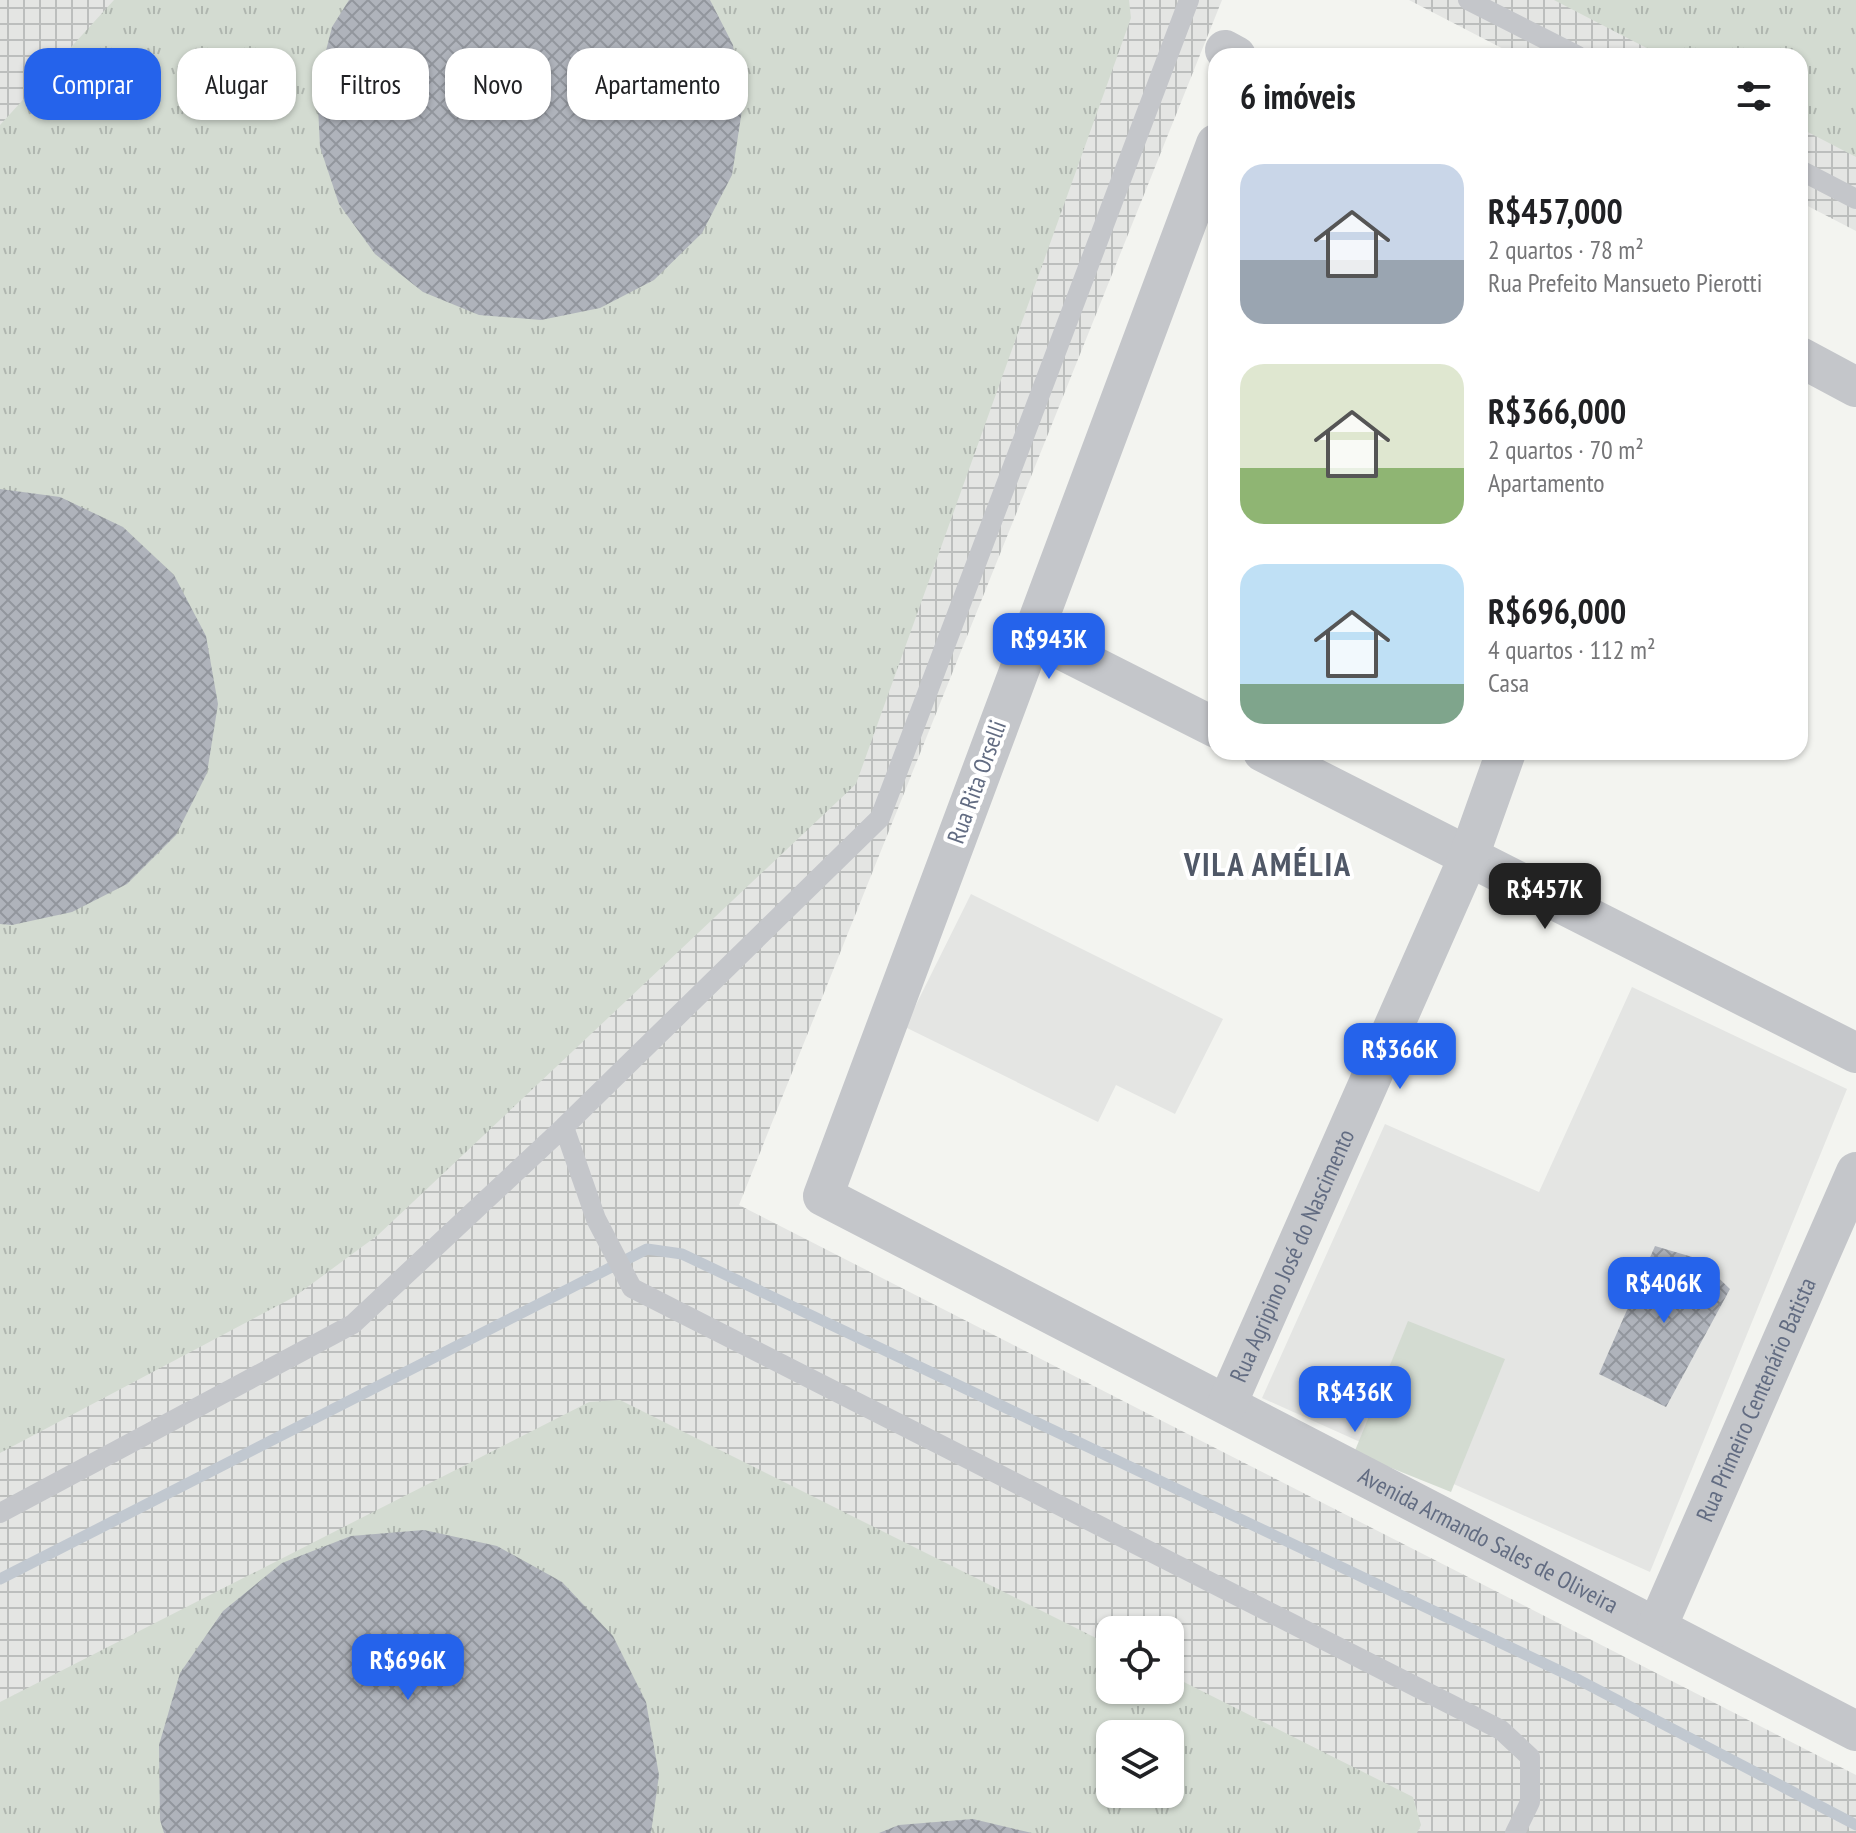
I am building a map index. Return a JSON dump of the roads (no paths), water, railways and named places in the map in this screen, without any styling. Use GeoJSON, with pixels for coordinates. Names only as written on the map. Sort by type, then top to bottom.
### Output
{"type":"FeatureCollection","features":[{"type":"Feature","properties":{"kind":"street","name":"Rua Rita Orselli"},"geometry":{"type":"LineString","coordinates":[[823,1196],[1208,165]]}},
{"type":"Feature","properties":{"kind":"street"},"geometry":{"type":"LineString","coordinates":[[1808,361],[1856,387]]}},
{"type":"Feature","properties":{"kind":"street"},"geometry":{"type":"LineString","coordinates":[[1032,635],[1208,724]]}},
{"type":"Feature","properties":{"kind":"street"},"geometry":{"type":"LineString","coordinates":[[1279,760],[1856,1053]]}},
{"type":"Feature","properties":{"kind":"street","name":"Rua Agripino José do Nascimento"},"geometry":{"type":"LineString","coordinates":[[1227,1404],[1469,856],[1503,760]]}},
{"type":"Feature","properties":{"kind":"street","name":"Rua Primeiro Centenário Batista"},"geometry":{"type":"LineString","coordinates":[[1657,1627],[1856,1172]]}},
{"type":"Feature","properties":{"kind":"street","name":"Avenida Armando Sales de Oliveira"},"geometry":{"type":"LineString","coordinates":[[823,1196],[1856,1731]]}},
{"type":"Feature","properties":{"kind":"lane"},"geometry":{"type":"LineString","coordinates":[[0,1513],[353,1324],[564,1127],[880,818],[1189,0]]}},
{"type":"Feature","properties":{"kind":"lane"},"geometry":{"type":"LineString","coordinates":[[1468,0],[1562,48]]}},
{"type":"Feature","properties":{"kind":"lane"},"geometry":{"type":"LineString","coordinates":[[1808,174],[1856,199]]}},
{"type":"Feature","properties":{"kind":"lane"},"geometry":{"type":"LineString","coordinates":[[564,1127],[596,1219],[632,1288],[1501,1730],[1530,1757],[1530,1802],[1515,1833]]}},
{"type":"Feature","properties":{"kind":"waterway"},"geometry":{"type":"LineString","coordinates":[[0,1579],[647,1249],[682,1254],[1579,1680],[1856,1825]]}},
{"type":"Feature","properties":{"kind":"district","name":"VILA AMÉLIA"},"geometry":{"type":"Point","coordinates":[1268,865]}}]}
